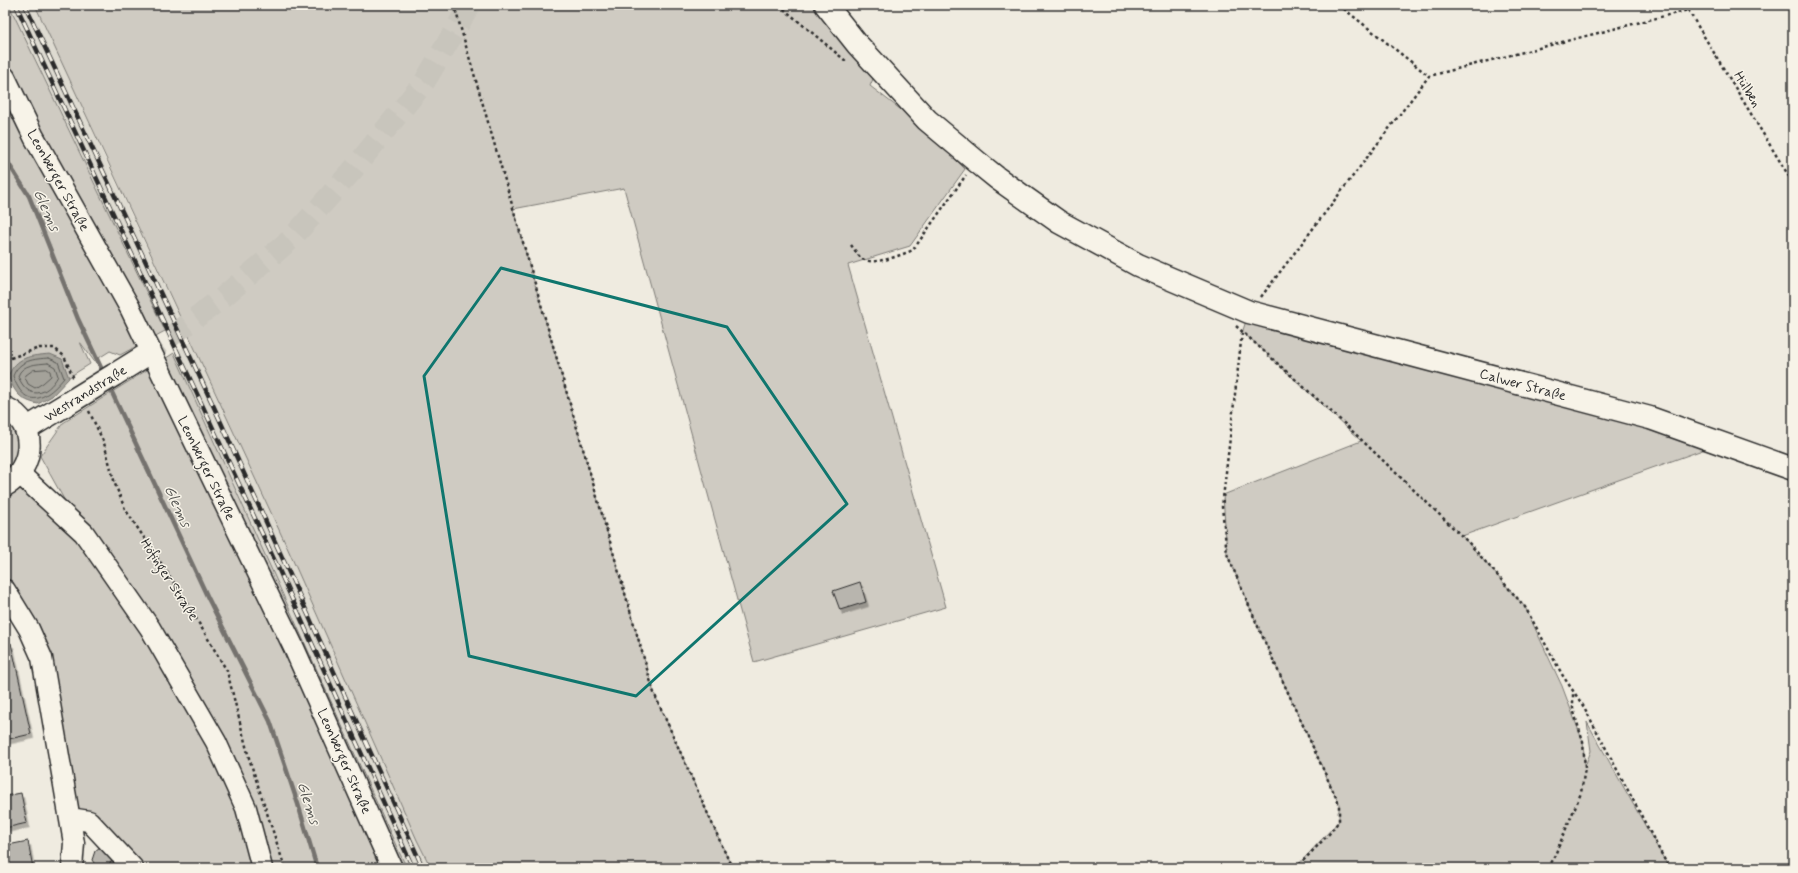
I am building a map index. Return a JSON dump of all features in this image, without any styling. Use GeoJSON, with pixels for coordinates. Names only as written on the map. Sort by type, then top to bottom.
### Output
{"type":"FeatureCollection","features":[{"type":"Feature","properties":{"kind":"main road","name":"Calwer Straße"},"geometry":{"type":"LineString","coordinates":[[826,5],[857,44],[927,120],[997,178],[1059,222],[1131,261],[1249,312],[1650,418],[1793,469]]}},
{"type":"Feature","properties":{"kind":"main road","name":"Westrandstraße"},"geometry":{"type":"LineString","coordinates":[[26,429],[144,357]]}},
{"type":"Feature","properties":{"kind":"main road"},"geometry":{"type":"LineString","coordinates":[[5,408],[18,417],[26,429],[29,441],[29,452],[26,464],[12,479]]}},
{"type":"Feature","properties":{"kind":"street","name":"Leonberger Straße"},"geometry":{"type":"LineString","coordinates":[[5,77],[34,137],[130,308],[294,648],[392,868]]}},
{"type":"Feature","properties":{"kind":"street"},"geometry":{"type":"LineString","coordinates":[[12,479],[84,533],[150,628],[216,742],[246,808],[262,868]]}},
{"type":"Feature","properties":{"kind":"street"},"geometry":{"type":"LineString","coordinates":[[5,590],[29,629],[42,658],[74,843],[72,868]]}},
{"type":"Feature","properties":{"kind":"street"},"geometry":{"type":"LineString","coordinates":[[70,818],[89,821],[133,868]]}},
{"type":"Feature","properties":{"kind":"path"},"geometry":{"type":"LineString","coordinates":[[454,5],[654,693],[732,868]]}},
{"type":"Feature","properties":{"kind":"path"},"geometry":{"type":"LineString","coordinates":[[779,5],[848,63]]}},
{"type":"Feature","properties":{"kind":"path"},"geometry":{"type":"LineString","coordinates":[[1339,5],[1429,76]]}},
{"type":"Feature","properties":{"kind":"path","name":"Hülben"},"geometry":{"type":"LineString","coordinates":[[1685,5],[1793,183]]}},
{"type":"Feature","properties":{"kind":"path"},"geometry":{"type":"LineString","coordinates":[[1249,312],[1429,76],[1688,10],[1697,5]]}},
{"type":"Feature","properties":{"kind":"path"},"geometry":{"type":"LineString","coordinates":[[851,245],[862,259],[871,262],[901,255],[913,250],[976,161]]}},
{"type":"Feature","properties":{"kind":"path"},"geometry":{"type":"LineString","coordinates":[[1296,868],[1339,821],[1339,804],[1259,629],[1227,554],[1222,507],[1242,333],[1251,339],[1346,425],[1469,543],[1525,607],[1584,707],[1669,868]]}},
{"type":"Feature","properties":{"kind":"path","name":"Höfinger Straße"},"geometry":{"type":"LineString","coordinates":[[5,360],[39,348],[54,348],[64,356],[80,397],[104,443],[115,484],[125,509],[184,598],[227,671],[249,758],[285,868]]}},
{"type":"Feature","properties":{"kind":"path"},"geometry":{"type":"LineString","coordinates":[[1547,868],[1555,855],[1581,793],[1585,768],[1583,742],[1574,709],[1573,689]]}},
{"type":"Feature","properties":{"kind":"highlighted area"},"geometry":{"type":"Polygon","coordinates":[[[501,268],[727,327],[847,504],[636,696],[469,656],[424,376],[501,268]]]}},
{"type":"Feature","properties":{"kind":"shaded area"},"geometry":{"type":"Polygon","coordinates":[[[5,5],[9,5],[165,331],[120,355],[110,351],[94,361],[80,342],[90,364],[42,394],[5,371],[5,62],[7,60],[5,57],[5,5]]]}},
{"type":"Feature","properties":{"kind":"shaded area"},"geometry":{"type":"Polygon","coordinates":[[[9,5],[35,5],[180,319],[165,331],[9,5]]]}},
{"type":"Feature","properties":{"kind":"shaded area"},"geometry":{"type":"Polygon","coordinates":[[[35,5],[812,5],[873,79],[870,86],[922,126],[965,169],[910,246],[848,265],[946,607],[754,662],[624,188],[513,209],[654,693],[732,868],[431,868],[417,840],[287,547],[35,5]]]}},
{"type":"Feature","properties":{"kind":"shaded area"},"geometry":{"type":"Polygon","coordinates":[[[1249,312],[1722,443],[1462,536],[1525,607],[1562,686],[1583,742],[1585,766],[1591,751],[1587,722],[1669,868],[1295,868],[1339,821],[1339,804],[1259,629],[1227,554],[1223,495],[1361,441],[1251,339],[1242,333],[1249,312]]]}},
{"type":"Feature","properties":{"kind":"shaded area"},"geometry":{"type":"Polygon","coordinates":[[[191,342],[287,547],[417,840],[431,868],[407,868],[398,850],[174,353],[191,342]]]}},
{"type":"Feature","properties":{"kind":"shaded area"},"geometry":{"type":"Polygon","coordinates":[[[174,353],[407,868],[126,868],[70,818],[23,603],[10,581],[5,577],[5,481],[9,479],[81,530],[40,456],[63,423],[174,353]]]}},
{"type":"Feature","properties":{"kind":"shaded area"},"geometry":{"type":"Polygon","coordinates":[[[5,417],[17,437],[18,451],[11,465],[5,471],[5,417]]]}},
{"type":"Feature","properties":{"kind":"water"},"geometry":{"type":"Polygon","coordinates":[[[50,354],[62,359],[69,378],[52,396],[38,404],[22,398],[13,387],[8,376],[12,369],[16,364],[25,358],[36,355],[50,354]]]}},
{"type":"Feature","properties":{"kind":"building"},"geometry":{"type":"Polygon","coordinates":[[[860,582],[866,602],[840,610],[833,591],[860,582]]]}},
{"type":"Feature","properties":{"kind":"building"},"geometry":{"type":"Polygon","coordinates":[[[11,643],[31,734],[5,740],[5,645],[11,643]]]}},
{"type":"Feature","properties":{"kind":"building"},"geometry":{"type":"Polygon","coordinates":[[[21,793],[27,823],[5,828],[5,796],[21,793]]]}},
{"type":"Feature","properties":{"kind":"building"},"geometry":{"type":"Polygon","coordinates":[[[5,832],[8,845],[28,841],[33,868],[5,868],[5,832]]]}},
{"type":"Feature","properties":{"kind":"building"},"geometry":{"type":"Polygon","coordinates":[[[100,847],[113,859],[109,865],[103,868],[96,866],[92,860],[95,851],[100,847]]]}},
{"type":"Feature","properties":{"kind":"waterway","name":"Glems"},"geometry":{"type":"LineString","coordinates":[[5,158],[29,196],[78,319],[104,374]]}},
{"type":"Feature","properties":{"kind":"waterway","name":"Glems"},"geometry":{"type":"LineString","coordinates":[[108,384],[208,598],[270,721],[298,804],[317,868]]}},
{"type":"Feature","properties":{"kind":"tunnel"},"geometry":{"type":"LineString","coordinates":[[143,357],[222,298],[291,239],[352,171],[425,81],[470,5]]}},
{"type":"Feature","properties":{"kind":"railway"},"geometry":{"type":"LineString","coordinates":[[16,5],[279,570],[413,868]]}},
{"type":"Feature","properties":{"kind":"railway"},"geometry":{"type":"LineString","coordinates":[[25,5],[213,405],[423,868]]}}]}
